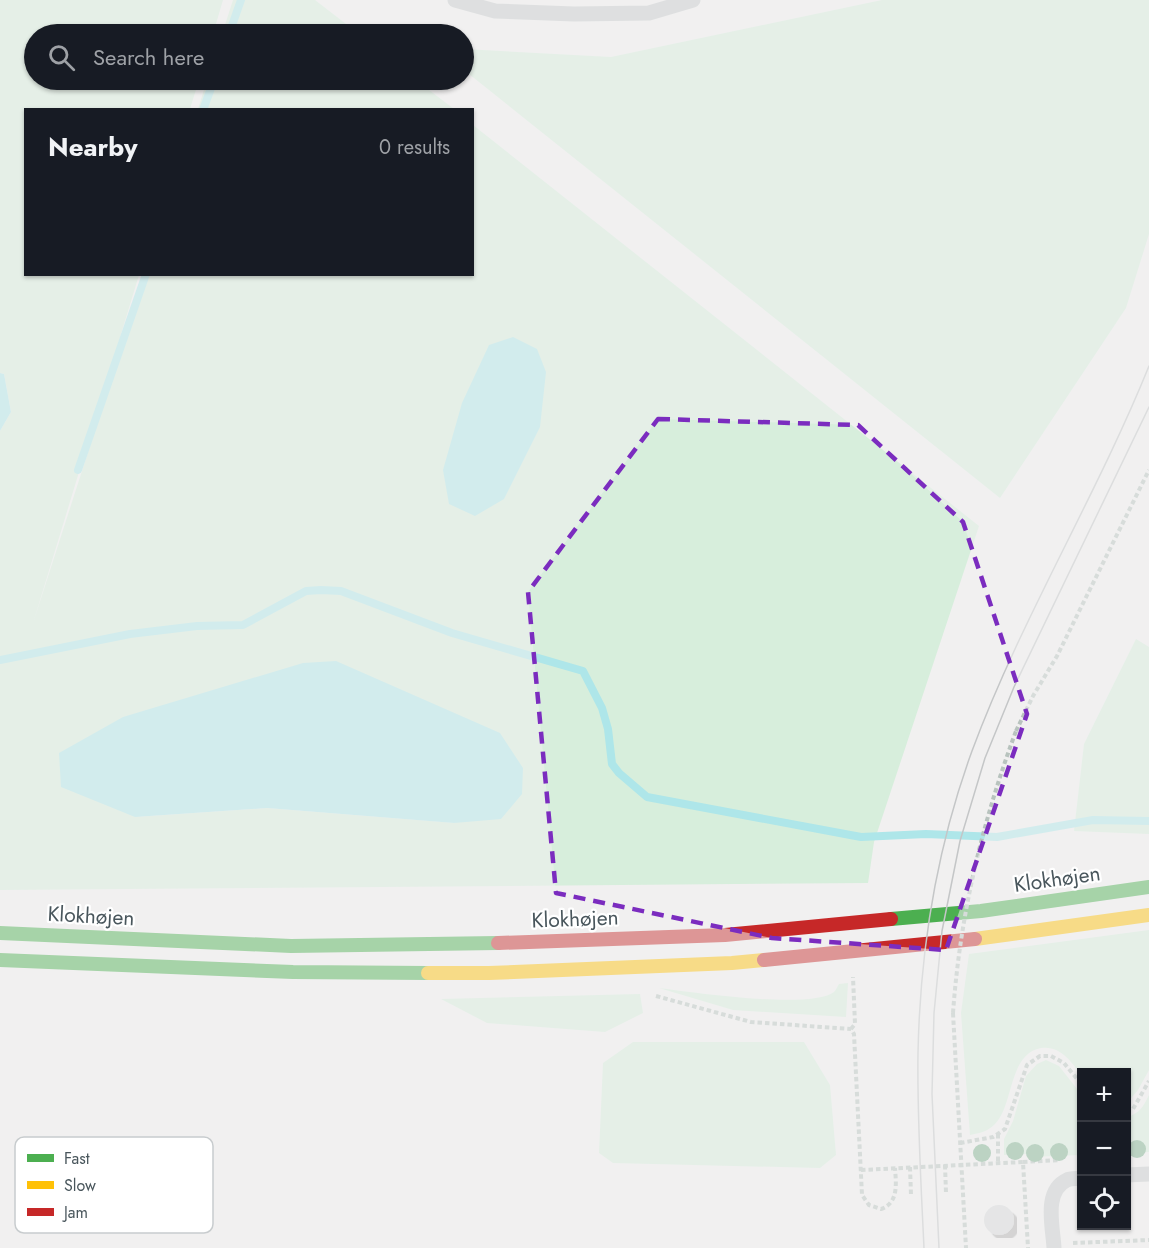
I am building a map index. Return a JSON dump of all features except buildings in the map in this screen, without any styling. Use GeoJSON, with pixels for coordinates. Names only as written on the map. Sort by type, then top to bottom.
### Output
{"type":"FeatureCollection","features":[{"type":"Feature","properties":{"kind":"street","name":"Klokhøjen"},"geometry":{"type":"LineString","coordinates":[[0,933],[291,946],[476,944],[725,935],[981,912],[1149,887]]}},
{"type":"Feature","properties":{"kind":"street"},"geometry":{"type":"LineString","coordinates":[[0,960],[293,972],[489,973],[732,963],[981,939],[1149,915]]}},
{"type":"Feature","properties":{"kind":"lane"},"geometry":{"type":"LineString","coordinates":[[455,0],[495,10],[574,14],[649,13],[693,0]]}},
{"type":"Feature","properties":{"kind":"lane"},"geometry":{"type":"LineString","coordinates":[[1054,1246],[1052,1202],[1054,1191],[1067,1180],[1077,1179]]}},
{"type":"Feature","properties":{"kind":"path"},"geometry":{"type":"LineString","coordinates":[[966,1248],[953,1013],[961,934],[971,881],[991,802],[1016,731],[1033,696],[1057,656],[1149,470]]}},
{"type":"Feature","properties":{"kind":"path"},"geometry":{"type":"LineString","coordinates":[[851,1029],[855,1024],[852,970]]}},
{"type":"Feature","properties":{"kind":"path"},"geometry":{"type":"LineString","coordinates":[[649,994],[751,1022],[851,1029]]}},
{"type":"Feature","properties":{"kind":"path"},"geometry":{"type":"LineString","coordinates":[[851,1029],[854,1034],[864,1200],[875,1208],[881,1209],[892,1203],[895,1197],[895,1168]]}},
{"type":"Feature","properties":{"kind":"path"},"geometry":{"type":"LineString","coordinates":[[960,1143],[978,1142],[993,1137],[1005,1129],[1027,1065],[1040,1056],[1052,1056],[1064,1062],[1077,1079]]}},
{"type":"Feature","properties":{"kind":"path"},"geometry":{"type":"LineString","coordinates":[[1131,1110],[1149,1081]]}},
{"type":"Feature","properties":{"kind":"path"},"geometry":{"type":"LineString","coordinates":[[998,1134],[998,1163]]}},
{"type":"Feature","properties":{"kind":"path"},"geometry":{"type":"LineString","coordinates":[[861,1170],[1071,1160]]}},
{"type":"Feature","properties":{"kind":"path"},"geometry":{"type":"LineString","coordinates":[[1023,1162],[1028,1247],[1149,1240]]}},
{"type":"Feature","properties":{"kind":"path"},"geometry":{"type":"LineString","coordinates":[[945,1165],[946,1193]]}},
{"type":"Feature","properties":{"kind":"path"},"geometry":{"type":"LineString","coordinates":[[910,1167],[911,1195]]}},
{"type":"Feature","properties":{"kind":"highlighted area"},"geometry":{"type":"Polygon","coordinates":[[[658,419],[858,425],[963,522],[1027,714],[946,950],[772,938],[556,893],[528,592],[658,419]]]}},
{"type":"Feature","properties":{"kind":"green space"},"geometry":{"type":"Polygon","coordinates":[[[0,0],[223,0],[216,24],[24,24],[24,90],[196,90],[190,108],[24,108],[24,276],[139,276],[34,620],[145,276],[474,276],[474,126],[979,526],[874,842],[868,883],[0,890],[0,431],[11,412],[4,374],[0,373],[0,0]],[[523,768],[135,817],[267,808],[455,823],[523,768]]]}},
{"type":"Feature","properties":{"kind":"green space"},"geometry":{"type":"Polygon","coordinates":[[[233,0],[315,0],[346,24],[225,24],[233,0]]]}},
{"type":"Feature","properties":{"kind":"green space"},"geometry":{"type":"Polygon","coordinates":[[[882,0],[1149,0],[1149,234],[1126,308],[1000,498],[474,78],[474,50],[611,57],[882,0]]]}},
{"type":"Feature","properties":{"kind":"green space"},"geometry":{"type":"Polygon","coordinates":[[[204,90],[429,90],[453,108],[198,108],[204,90]]]}},
{"type":"Feature","properties":{"kind":"green space"},"geometry":{"type":"Polygon","coordinates":[[[1136,639],[1149,647],[1149,834],[1074,831],[1084,744],[1136,639]]]}},
{"type":"Feature","properties":{"kind":"green space"},"geometry":{"type":"Polygon","coordinates":[[[1149,930],[1149,1070],[1131,1098],[1131,1068],[1077,1068],[1077,1070],[1060,1052],[1041,1048],[1030,1052],[1023,1060],[1017,1070],[1006,1105],[995,1124],[980,1133],[970,1135],[961,1013],[969,954],[1149,930]]]}},
{"type":"Feature","properties":{"kind":"green space"},"geometry":{"type":"Polygon","coordinates":[[[848,983],[846,1017],[733,1010],[659,988],[722,996],[801,1000],[821,997],[834,992],[839,984],[848,983]]]}},
{"type":"Feature","properties":{"kind":"green space"},"geometry":{"type":"Polygon","coordinates":[[[640,994],[643,1013],[605,1032],[487,1023],[441,999],[640,994]]]}},
{"type":"Feature","properties":{"kind":"green space"},"geometry":{"type":"Polygon","coordinates":[[[633,1042],[804,1042],[830,1085],[836,1155],[820,1168],[613,1163],[599,1153],[603,1063],[633,1042]]]}},
{"type":"Feature","properties":{"kind":"green space"},"geometry":{"type":"Polygon","coordinates":[[[1046,1060],[1059,1066],[1077,1089],[1077,1155],[1030,1157],[1028,1154],[1004,1155],[1004,1139],[1013,1121],[1026,1076],[1037,1064],[1046,1060]]]}},
{"type":"Feature","properties":{"kind":"green space"},"geometry":{"type":"Polygon","coordinates":[[[1149,1095],[1149,1152],[1131,1153],[1131,1116],[1141,1109],[1149,1095]]]}},
{"type":"Feature","properties":{"kind":"water"},"geometry":{"type":"Polygon","coordinates":[[[513,337],[537,349],[546,372],[540,427],[504,499],[475,516],[449,504],[443,470],[462,403],[489,345],[513,337]]]}},
{"type":"Feature","properties":{"kind":"water"},"geometry":{"type":"Polygon","coordinates":[[[0,373],[4,374],[11,412],[0,431],[0,373]]]}},
{"type":"Feature","properties":{"kind":"water"},"geometry":{"type":"Polygon","coordinates":[[[336,661],[500,733],[523,768],[522,794],[501,819],[454,823],[267,808],[135,817],[61,787],[59,753],[123,717],[303,663],[336,661]]]}},
{"type":"Feature","properties":{"kind":"waterway"},"geometry":{"type":"LineString","coordinates":[[233,24],[241,0]]}},
{"type":"Feature","properties":{"kind":"waterway"},"geometry":{"type":"LineString","coordinates":[[204,108],[210,90]]}},
{"type":"Feature","properties":{"kind":"waterway"},"geometry":{"type":"LineString","coordinates":[[78,470],[145,276]]}},
{"type":"Feature","properties":{"kind":"waterway"},"geometry":{"type":"LineString","coordinates":[[0,660],[130,634],[197,626],[243,625],[306,591],[341,591],[452,633],[583,671],[602,708],[608,729],[612,764],[647,797],[861,837],[926,834],[997,837],[1093,820],[1149,821]]}},
{"type":"Feature","properties":{"kind":"tram line"},"geometry":{"type":"LineString","coordinates":[[924,1248],[918,1102],[919,1015],[927,938],[949,824],[972,751],[992,702],[1106,463],[1149,366]]}},
{"type":"Feature","properties":{"kind":"tram line"},"geometry":{"type":"LineString","coordinates":[[939,1248],[932,1094],[934,1013],[942,931],[960,841],[985,758],[1014,687],[1149,407]]}},
{"type":"Feature","properties":{"kind":"traffic: fast"},"geometry":{"type":"LineString","coordinates":[[891,919],[981,911],[1149,887]]}},
{"type":"Feature","properties":{"kind":"traffic: fast"},"geometry":{"type":"LineString","coordinates":[[0,933],[291,946],[498,943]]}},
{"type":"Feature","properties":{"kind":"traffic: fast"},"geometry":{"type":"LineString","coordinates":[[0,960],[293,972],[428,973]]}},
{"type":"Feature","properties":{"kind":"traffic: slow"},"geometry":{"type":"LineString","coordinates":[[975,939],[1149,915]]}},
{"type":"Feature","properties":{"kind":"traffic: slow"},"geometry":{"type":"LineString","coordinates":[[428,973],[489,973],[764,960]]}},
{"type":"Feature","properties":{"kind":"traffic: jam"},"geometry":{"type":"LineString","coordinates":[[498,943],[725,935],[891,919]]}},
{"type":"Feature","properties":{"kind":"traffic: jam"},"geometry":{"type":"LineString","coordinates":[[764,960],[975,939]]}}]}
